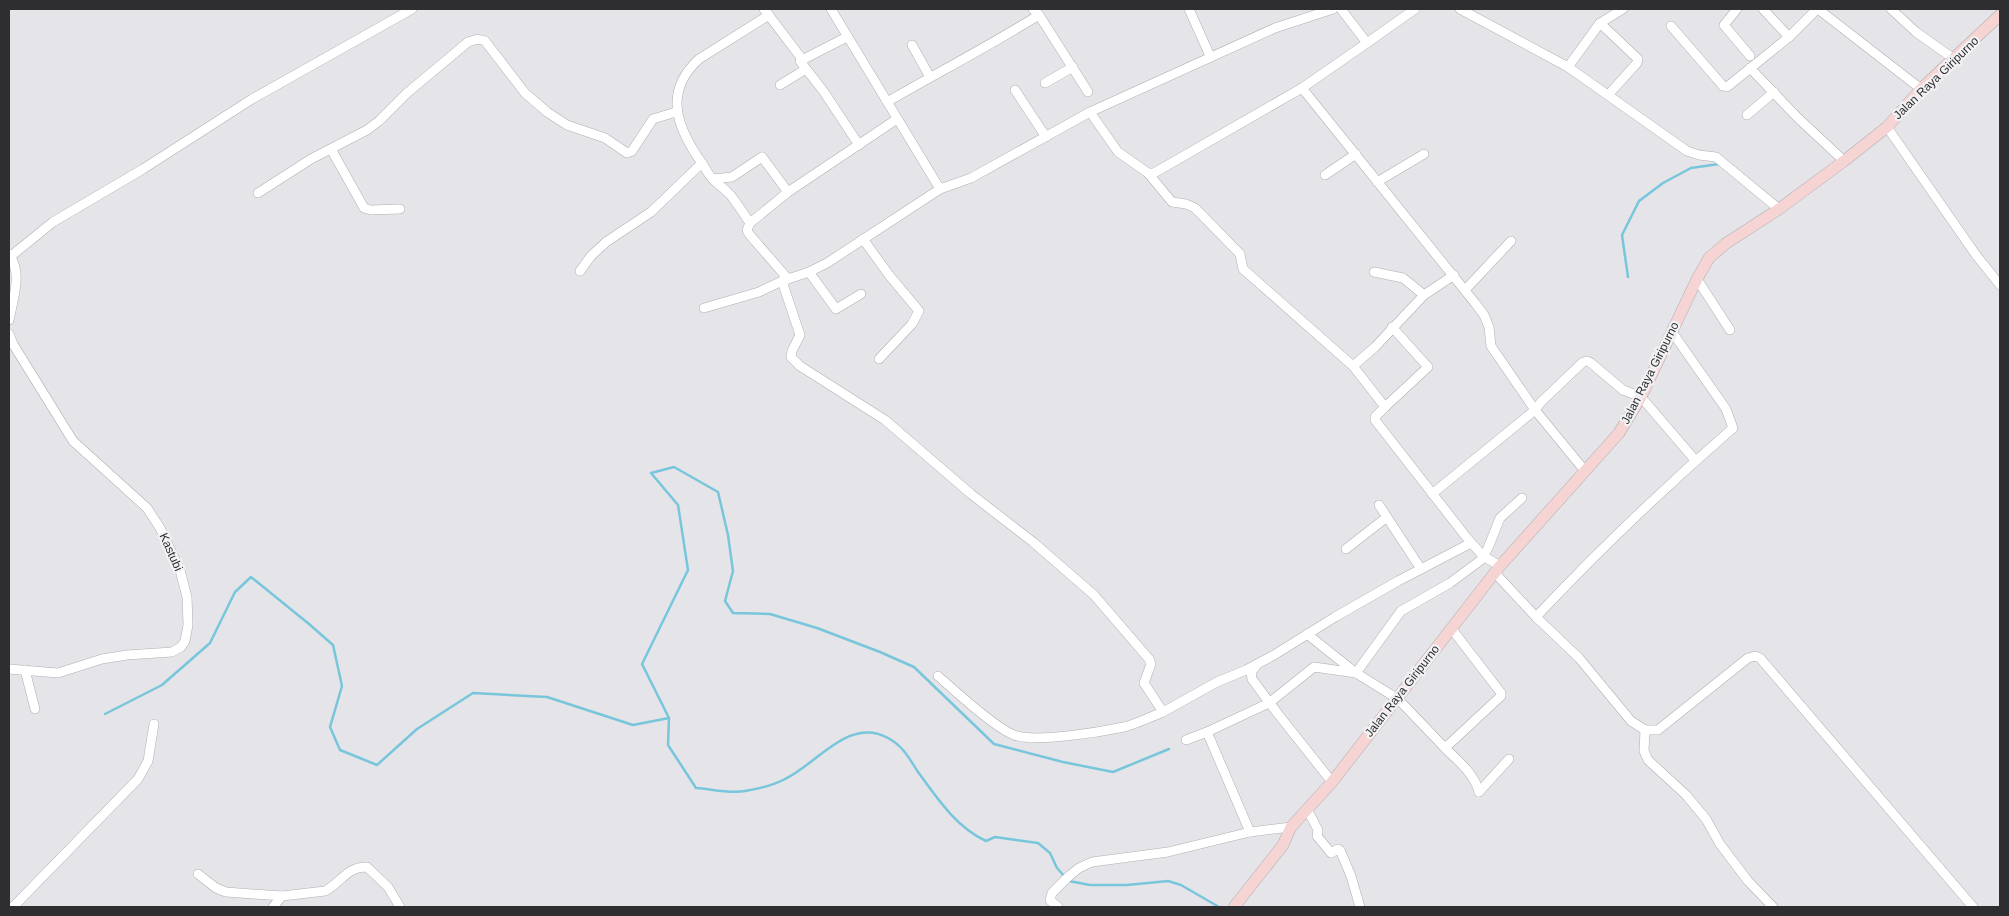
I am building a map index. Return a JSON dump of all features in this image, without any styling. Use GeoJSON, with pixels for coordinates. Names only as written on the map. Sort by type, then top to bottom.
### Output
{"type":"FeatureCollection","features":[{"type":"Feature","properties":{"kind":"main road","name":"Jalan Raya Giripurno"},"geometry":{"type":"LineString","coordinates":[[1234,907],[1283,845],[1291,827],[1332,782],[1497,570],[1619,433],[1640,397],[1697,279],[1705,264],[1715,252],[1779,209],[1844,161],[1887,126],[1921,89],[2000,15]]}},
{"type":"Feature","properties":{"kind":"street"},"geometry":{"type":"LineString","coordinates":[[9,320],[16,275],[10,255],[53,222],[143,169],[252,100],[412,9]]}},
{"type":"Feature","properties":{"kind":"street"},"geometry":{"type":"LineString","coordinates":[[832,9],[940,190]]}},
{"type":"Feature","properties":{"kind":"street"},"geometry":{"type":"LineString","coordinates":[[1189,9],[1210,56]]}},
{"type":"Feature","properties":{"kind":"street"},"geometry":{"type":"LineString","coordinates":[[1301,9],[1305,18]]}},
{"type":"Feature","properties":{"kind":"street"},"geometry":{"type":"LineString","coordinates":[[704,308],[760,292],[785,280],[809,272],[827,263],[940,190],[971,178],[1090,112],[1210,56],[1276,28],[1334,9]]}},
{"type":"Feature","properties":{"kind":"street"},"geometry":{"type":"LineString","coordinates":[[1341,9],[1367,43]]}},
{"type":"Feature","properties":{"kind":"street"},"geometry":{"type":"LineString","coordinates":[[1148,173],[1160,170],[1302,88],[1415,9]]}},
{"type":"Feature","properties":{"kind":"street"},"geometry":{"type":"LineString","coordinates":[[1460,9],[1568,67],[1609,94],[1687,151],[1699,156],[1716,157],[1779,209]]}},
{"type":"Feature","properties":{"kind":"street"},"geometry":{"type":"LineString","coordinates":[[1568,67],[1600,24],[1623,9]]}},
{"type":"Feature","properties":{"kind":"street"},"geometry":{"type":"LineString","coordinates":[[1737,9],[1724,25],[1750,56]]}},
{"type":"Feature","properties":{"kind":"street"},"geometry":{"type":"LineString","coordinates":[[1763,9],[1789,37]]}},
{"type":"Feature","properties":{"kind":"street"},"geometry":{"type":"LineString","coordinates":[[1671,26],[1723,86],[1729,86],[1789,37],[1817,9],[1921,89]]}},
{"type":"Feature","properties":{"kind":"street"},"geometry":{"type":"LineString","coordinates":[[1891,9],[1916,32],[1954,60]]}},
{"type":"Feature","properties":{"kind":"street"},"geometry":{"type":"LineString","coordinates":[[750,223],[731,196],[713,179],[687,142],[676,112],[680,88],[693,65],[718,46],[766,12],[824,92],[859,145]]}},
{"type":"Feature","properties":{"kind":"street"},"geometry":{"type":"LineString","coordinates":[[887,102],[986,47],[1036,12],[1088,92]]}},
{"type":"Feature","properties":{"kind":"street"},"geometry":{"type":"LineString","coordinates":[[1600,24],[1638,59],[1637,63],[1609,94]]}},
{"type":"Feature","properties":{"kind":"street"},"geometry":{"type":"LineString","coordinates":[[790,65],[847,36]]}},
{"type":"Feature","properties":{"kind":"street"},"geometry":{"type":"LineString","coordinates":[[258,193],[331,149],[367,130],[434,70],[468,42],[474,40],[485,41],[525,93],[547,112],[567,125],[604,138],[627,153],[632,151],[653,119],[676,112]]}},
{"type":"Feature","properties":{"kind":"street"},"geometry":{"type":"LineString","coordinates":[[912,45],[930,77]]}},
{"type":"Feature","properties":{"kind":"street"},"geometry":{"type":"LineString","coordinates":[[1045,83],[1073,67]]}},
{"type":"Feature","properties":{"kind":"street"},"geometry":{"type":"LineString","coordinates":[[1750,68],[1798,118],[1844,161]]}},
{"type":"Feature","properties":{"kind":"street"},"geometry":{"type":"LineString","coordinates":[[780,85],[806,69]]}},
{"type":"Feature","properties":{"kind":"street"},"geometry":{"type":"LineString","coordinates":[[1302,88],[1454,275],[1484,315],[1489,327],[1491,346],[1535,410],[1585,471]]}},
{"type":"Feature","properties":{"kind":"street"},"geometry":{"type":"LineString","coordinates":[[1015,90],[1046,137]]}},
{"type":"Feature","properties":{"kind":"street"},"geometry":{"type":"LineString","coordinates":[[1747,115],[1774,92]]}},
{"type":"Feature","properties":{"kind":"street"},"geometry":{"type":"LineString","coordinates":[[1090,112],[1118,152],[1148,173],[1172,202],[1186,204],[1195,208],[1240,254],[1244,270],[1353,366],[1385,407]]}},
{"type":"Feature","properties":{"kind":"street"},"geometry":{"type":"LineString","coordinates":[[897,118],[788,192],[750,223],[747,230],[749,234],[785,280],[800,335],[791,353],[792,359],[885,420],[1094,595],[1149,659],[1151,664],[1144,683],[1163,712]]}},
{"type":"Feature","properties":{"kind":"street"},"geometry":{"type":"LineString","coordinates":[[1887,126],[1976,255],[2000,285]]}},
{"type":"Feature","properties":{"kind":"street"},"geometry":{"type":"LineString","coordinates":[[331,149],[364,208],[371,210],[400,210]]}},
{"type":"Feature","properties":{"kind":"street"},"geometry":{"type":"LineString","coordinates":[[1325,176],[1356,154]]}},
{"type":"Feature","properties":{"kind":"street"},"geometry":{"type":"LineString","coordinates":[[1377,182],[1424,154]]}},
{"type":"Feature","properties":{"kind":"street"},"geometry":{"type":"LineString","coordinates":[[713,179],[732,177],[760,157],[764,157],[788,192]]}},
{"type":"Feature","properties":{"kind":"street"},"geometry":{"type":"LineString","coordinates":[[580,271],[591,256],[606,242],[651,212],[702,163]]}},
{"type":"Feature","properties":{"kind":"street"},"geometry":{"type":"LineString","coordinates":[[863,239],[889,276],[920,311],[912,324],[878,359]]}},
{"type":"Feature","properties":{"kind":"street"},"geometry":{"type":"LineString","coordinates":[[1465,290],[1511,241]]}},
{"type":"Feature","properties":{"kind":"street"},"geometry":{"type":"LineString","coordinates":[[809,272],[836,309],[861,294]]}},
{"type":"Feature","properties":{"kind":"street"},"geometry":{"type":"LineString","coordinates":[[1374,272],[1403,278],[1424,295]]}},
{"type":"Feature","properties":{"kind":"street"},"geometry":{"type":"LineString","coordinates":[[1353,366],[1375,347],[1424,295],[1454,275]]}},
{"type":"Feature","properties":{"kind":"street"},"geometry":{"type":"LineString","coordinates":[[1697,279],[1730,330]]}},
{"type":"Feature","properties":{"kind":"street"},"geometry":{"type":"LineString","coordinates":[[1392,327],[1428,367],[1385,407],[1375,417],[1375,420],[1471,543],[1497,570],[1536,617],[1579,658],[1631,720],[1645,730],[1658,730],[1748,658],[1755,656],[1760,658],[1973,907]]}},
{"type":"Feature","properties":{"kind":"street"},"geometry":{"type":"LineString","coordinates":[[1536,617],[1588,561],[1695,460],[1732,428],[1726,409],[1672,332]]}},
{"type":"Feature","properties":{"kind":"street","name":"Kastubi"},"geometry":{"type":"LineString","coordinates":[[9,334],[18,352],[73,441],[148,508],[174,555],[180,570],[187,597],[188,625],[184,641],[177,650],[172,652],[102,659],[58,673],[9,669]]}},
{"type":"Feature","properties":{"kind":"street"},"geometry":{"type":"LineString","coordinates":[[1432,494],[1535,410],[1541,402],[1585,362],[1591,363],[1621,389],[1640,397],[1695,460]]}},
{"type":"Feature","properties":{"kind":"street"},"geometry":{"type":"LineString","coordinates":[[1354,671],[1401,611],[1461,576],[1477,564],[1481,554],[1488,548],[1500,518],[1522,498]]}},
{"type":"Feature","properties":{"kind":"street"},"geometry":{"type":"LineString","coordinates":[[1379,505],[1421,569]]}},
{"type":"Feature","properties":{"kind":"street"},"geometry":{"type":"LineString","coordinates":[[1346,549],[1387,517]]}},
{"type":"Feature","properties":{"kind":"street"},"geometry":{"type":"LineString","coordinates":[[938,676],[992,720],[1017,736],[1056,737],[1126,727],[1163,712],[1217,682],[1263,662],[1335,617],[1471,543]]}},
{"type":"Feature","properties":{"kind":"street"},"geometry":{"type":"LineString","coordinates":[[1445,748],[1501,696],[1501,693],[1451,628]]}},
{"type":"Feature","properties":{"kind":"street"},"geometry":{"type":"LineString","coordinates":[[1307,634],[1354,671],[1398,699],[1471,774],[1479,792],[1509,759]]}},
{"type":"Feature","properties":{"kind":"street"},"geometry":{"type":"LineString","coordinates":[[1263,662],[1251,672],[1252,678],[1332,782]]}},
{"type":"Feature","properties":{"kind":"street"},"geometry":{"type":"LineString","coordinates":[[1186,740],[1207,732],[1268,700],[1314,667],[1354,671]]}},
{"type":"Feature","properties":{"kind":"street"},"geometry":{"type":"LineString","coordinates":[[25,670],[35,708]]}},
{"type":"Feature","properties":{"kind":"street"},"geometry":{"type":"LineString","coordinates":[[13,907],[138,779],[148,761],[154,724]]}},
{"type":"Feature","properties":{"kind":"street"},"geometry":{"type":"LineString","coordinates":[[1645,730],[1644,751],[1648,760],[1686,795],[1706,819],[1720,844],[1748,881],[1773,907]]}},
{"type":"Feature","properties":{"kind":"street"},"geometry":{"type":"LineString","coordinates":[[1207,732],[1250,832]]}},
{"type":"Feature","properties":{"kind":"street"},"geometry":{"type":"LineString","coordinates":[[1307,809],[1318,830],[1317,836],[1331,853],[1338,849],[1340,850],[1351,876],[1360,907]]}},
{"type":"Feature","properties":{"kind":"street"},"geometry":{"type":"LineString","coordinates":[[1058,907],[1050,900],[1050,896],[1056,888],[1079,868],[1092,862],[1168,852],[1250,832],[1291,827]]}},
{"type":"Feature","properties":{"kind":"street"},"geometry":{"type":"LineString","coordinates":[[198,874],[216,888],[226,892],[282,896],[325,891],[331,888],[344,874],[361,867],[367,867],[388,886],[400,907]]}},
{"type":"Feature","properties":{"kind":"street"},"geometry":{"type":"LineString","coordinates":[[274,907],[282,896]]}},
{"type":"Feature","properties":{"kind":"waterway"},"geometry":{"type":"LineString","coordinates":[[1628,277],[1622,235],[1639,201],[1663,183],[1691,168],[1719,164]]}},
{"type":"Feature","properties":{"kind":"waterway"},"geometry":{"type":"LineString","coordinates":[[105,714],[162,685],[210,643],[235,592],[251,577],[333,645],[342,686],[330,727],[340,750],[377,765],[417,729],[473,693],[547,697],[633,725],[669,718],[642,664],[688,570],[678,505],[651,473],[674,467],[718,492],[728,535],[733,571],[725,601],[733,613],[770,614],[817,628],[914,667],[994,744],[1063,762],[1113,772],[1169,749]]}},
{"type":"Feature","properties":{"kind":"waterway"},"geometry":{"type":"LineString","coordinates":[[669,718],[668,745],[696,788],[727,792],[750,790],[781,781],[847,737],[860,733],[874,733],[888,738],[909,757],[940,802],[965,828],[986,841],[995,837],[1038,843],[1050,853],[1057,868],[1065,877]]}},
{"type":"Feature","properties":{"kind":"waterway"},"geometry":{"type":"LineString","coordinates":[[1069,881],[1090,885],[1127,885],[1168,881],[1181,885],[1219,907]]}}]}
